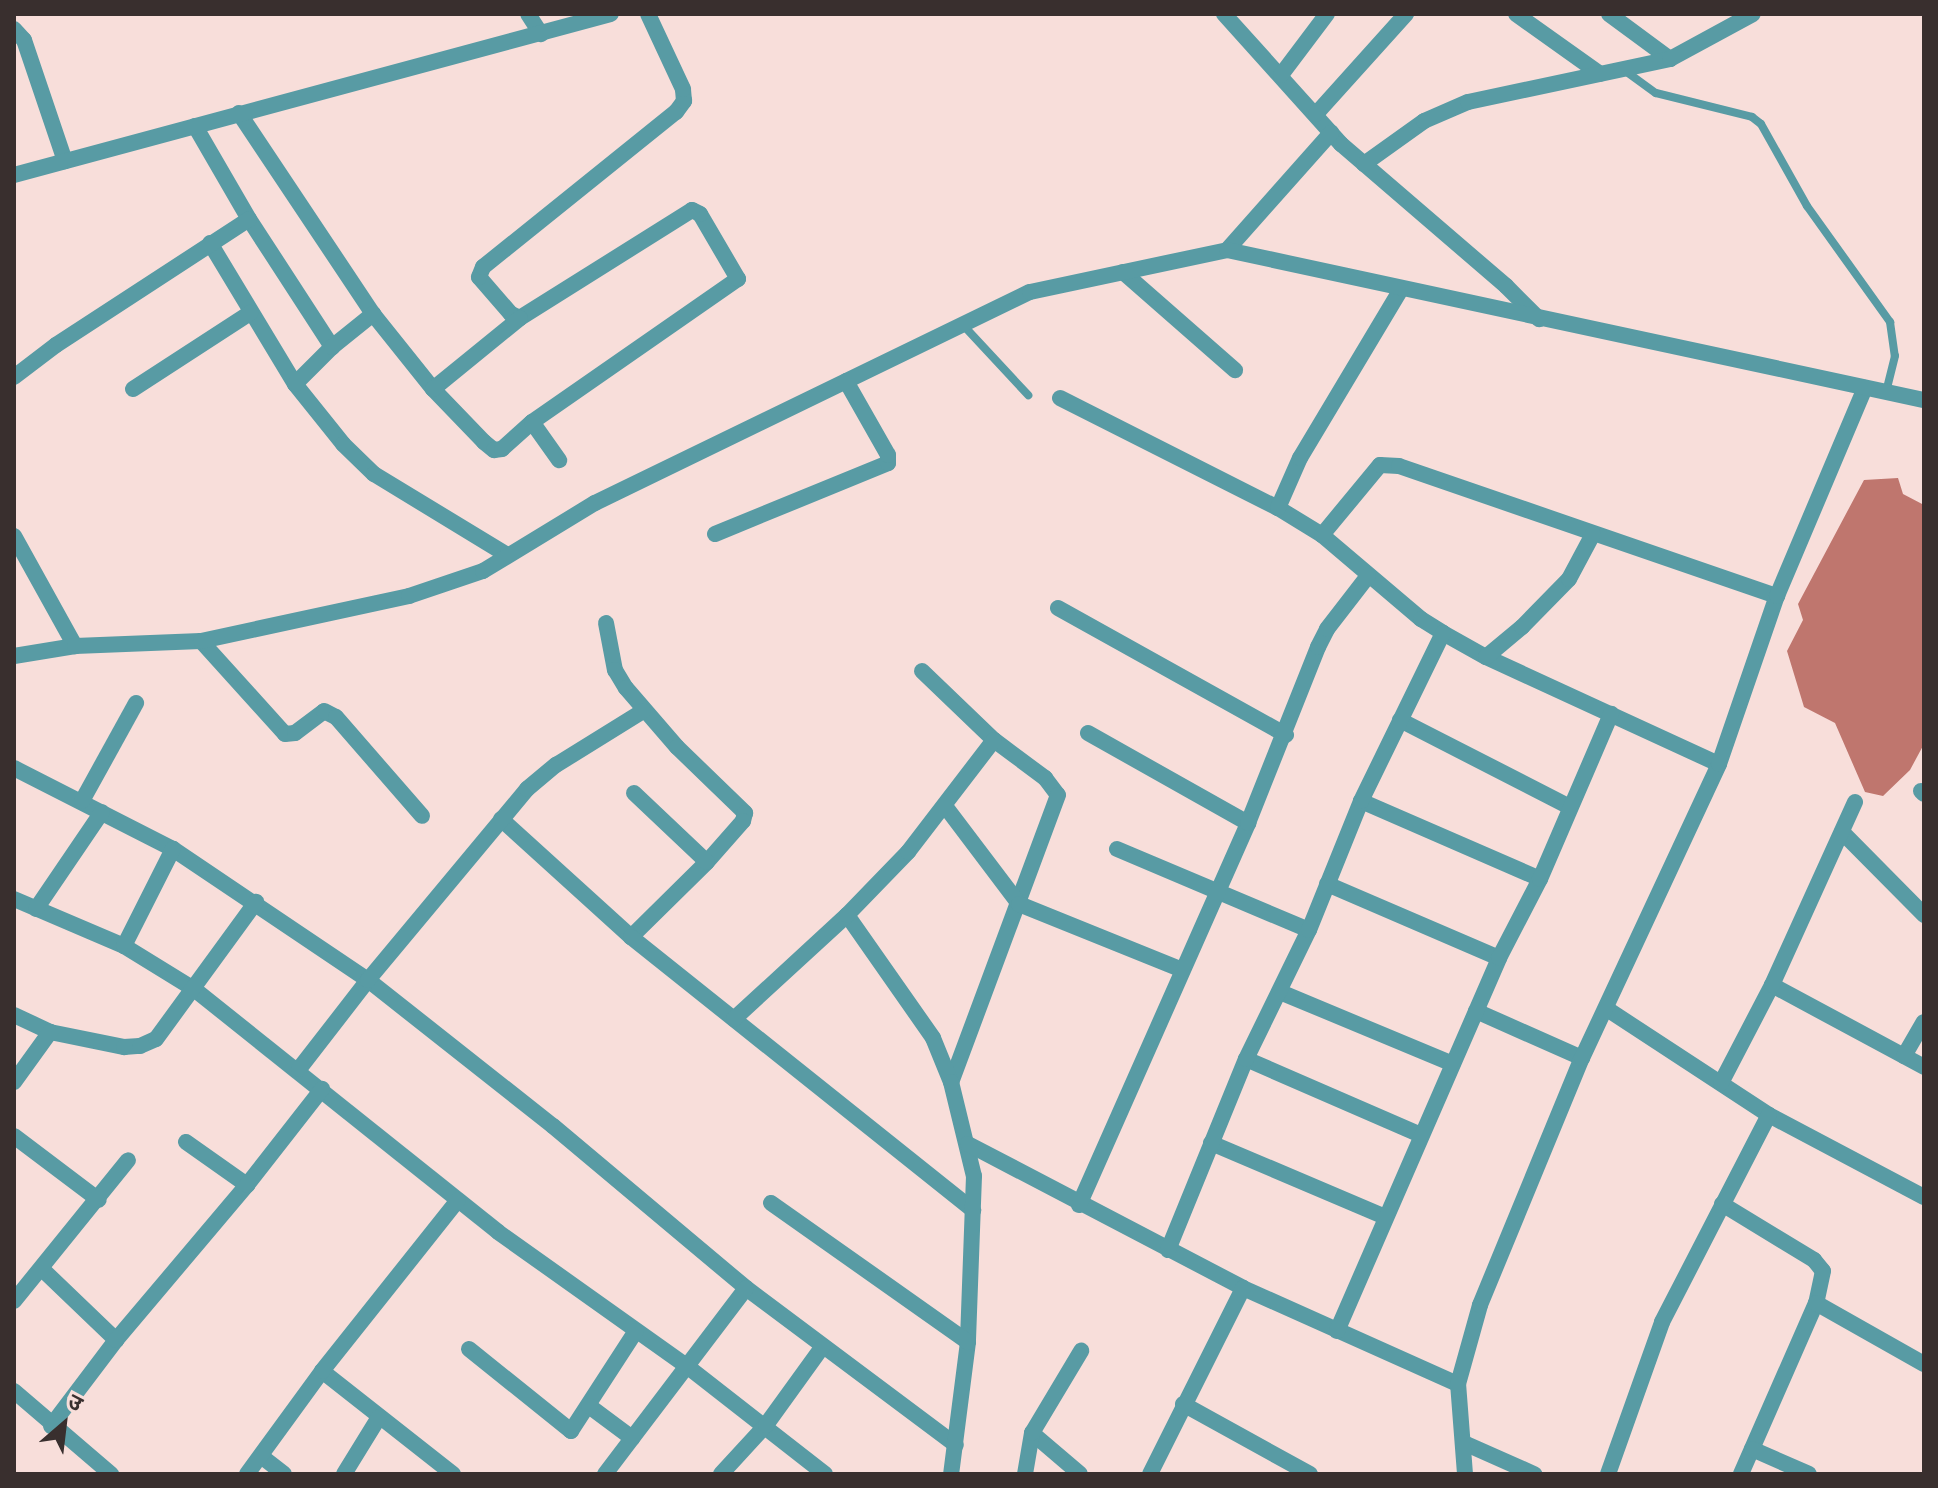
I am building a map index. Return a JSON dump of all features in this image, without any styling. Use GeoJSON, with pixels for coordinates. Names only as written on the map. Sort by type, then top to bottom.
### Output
{"type":"FeatureCollection","features":[{"type":"Feature","properties":{"kind":"street"},"geometry":{"type":"LineString","coordinates":[[528,14],[541,34]]}},
{"type":"Feature","properties":{"kind":"street"},"geometry":{"type":"LineString","coordinates":[[14,175],[611,14]]}},
{"type":"Feature","properties":{"kind":"street"},"geometry":{"type":"LineString","coordinates":[[520,318],[511,314],[483,283],[479,272],[676,112],[684,101],[683,89],[648,14]]}},
{"type":"Feature","properties":{"kind":"street"},"geometry":{"type":"LineString","coordinates":[[1224,14],[1331,133],[1506,286],[1539,319]]}},
{"type":"Feature","properties":{"kind":"street"},"geometry":{"type":"LineString","coordinates":[[1281,75],[1327,14]]}},
{"type":"Feature","properties":{"kind":"street"},"geometry":{"type":"LineString","coordinates":[[1316,114],[1406,14]]}},
{"type":"Feature","properties":{"kind":"street"},"geometry":{"type":"LineString","coordinates":[[1516,14],[1600,74]]}},
{"type":"Feature","properties":{"kind":"street"},"geometry":{"type":"LineString","coordinates":[[1609,14],[1670,59]]}},
{"type":"Feature","properties":{"kind":"street"},"geometry":{"type":"LineString","coordinates":[[1364,164],[1424,121],[1468,102],[1670,59],[1753,14]]}},
{"type":"Feature","properties":{"kind":"street"},"geometry":{"type":"LineString","coordinates":[[14,29],[24,40],[65,161]]}},
{"type":"Feature","properties":{"kind":"street"},"geometry":{"type":"LineString","coordinates":[[239,113],[373,314],[433,389],[494,450],[502,449],[532,422],[733,286],[738,276],[700,214],[692,210],[520,318],[433,389]]}},
{"type":"Feature","properties":{"kind":"street"},"geometry":{"type":"LineString","coordinates":[[195,126],[249,219],[332,347]]}},
{"type":"Feature","properties":{"kind":"street"},"geometry":{"type":"LineString","coordinates":[[1227,250],[1331,133]]}},
{"type":"Feature","properties":{"kind":"street"},"geometry":{"type":"LineString","coordinates":[[14,377],[56,345],[249,219]]}},
{"type":"Feature","properties":{"kind":"street"},"geometry":{"type":"LineString","coordinates":[[210,243],[295,384],[343,444],[374,474],[507,555]]}},
{"type":"Feature","properties":{"kind":"street"},"geometry":{"type":"LineString","coordinates":[[14,656],[75,646],[201,641],[409,596],[483,571],[595,503],[1030,292],[1227,250],[1924,400]]}},
{"type":"Feature","properties":{"kind":"street"},"geometry":{"type":"LineString","coordinates":[[1123,272],[1235,370]]}},
{"type":"Feature","properties":{"kind":"street"},"geometry":{"type":"LineString","coordinates":[[1278,508],[1300,458],[1401,289]]}},
{"type":"Feature","properties":{"kind":"street"},"geometry":{"type":"LineString","coordinates":[[133,389],[250,313]]}},
{"type":"Feature","properties":{"kind":"street"},"geometry":{"type":"LineString","coordinates":[[295,384],[332,347],[373,314]]}},
{"type":"Feature","properties":{"kind":"street"},"geometry":{"type":"LineString","coordinates":[[715,534],[888,463],[888,455],[846,381]]}},
{"type":"Feature","properties":{"kind":"street"},"geometry":{"type":"LineString","coordinates":[[1465,1474],[1458,1384],[1480,1305],[1582,1058],[1719,764],[1777,596],[1865,388]]}},
{"type":"Feature","properties":{"kind":"street"},"geometry":{"type":"LineString","coordinates":[[1060,398],[1278,508],[1322,535],[1368,576],[1443,633],[1486,657],[1719,764]]}},
{"type":"Feature","properties":{"kind":"street"},"geometry":{"type":"LineString","coordinates":[[532,422],[559,460]]}},
{"type":"Feature","properties":{"kind":"street"},"geometry":{"type":"LineString","coordinates":[[1322,535],[1380,465],[1399,466],[1777,596]]}},
{"type":"Feature","properties":{"kind":"street"},"geometry":{"type":"LineString","coordinates":[[14,536],[75,646]]}},
{"type":"Feature","properties":{"kind":"street"},"geometry":{"type":"LineString","coordinates":[[1486,657],[1522,627],[1569,579],[1599,537]]}},
{"type":"Feature","properties":{"kind":"street"},"geometry":{"type":"LineString","coordinates":[[1079,1205],[1286,735],[1327,629],[1368,576]]}},
{"type":"Feature","properties":{"kind":"street"},"geometry":{"type":"LineString","coordinates":[[1058,608],[1286,735]]}},
{"type":"Feature","properties":{"kind":"street"},"geometry":{"type":"LineString","coordinates":[[606,623],[615,670],[643,711],[745,813],[743,821],[707,862],[631,937]]}},
{"type":"Feature","properties":{"kind":"street"},"geometry":{"type":"LineString","coordinates":[[1168,1250],[1246,1059],[1309,930],[1361,801],[1443,633]]}},
{"type":"Feature","properties":{"kind":"street"},"geometry":{"type":"LineString","coordinates":[[201,641],[285,734],[295,733],[324,711],[336,717],[422,816]]}},
{"type":"Feature","properties":{"kind":"street"},"geometry":{"type":"LineString","coordinates":[[922,671],[994,740],[1045,778],[1058,795],[951,1082]]}},
{"type":"Feature","properties":{"kind":"street"},"geometry":{"type":"LineString","coordinates":[[82,801],[136,703]]}},
{"type":"Feature","properties":{"kind":"street"},"geometry":{"type":"LineString","coordinates":[[299,1069],[501,819],[543,775],[643,711]]}},
{"type":"Feature","properties":{"kind":"street"},"geometry":{"type":"LineString","coordinates":[[1337,1331],[1499,958],[1540,879],[1611,714]]}},
{"type":"Feature","properties":{"kind":"street"},"geometry":{"type":"LineString","coordinates":[[1400,720],[1570,807]]}},
{"type":"Feature","properties":{"kind":"street"},"geometry":{"type":"LineString","coordinates":[[1088,733],[1248,823]]}},
{"type":"Feature","properties":{"kind":"street"},"geometry":{"type":"LineString","coordinates":[[734,1019],[847,915],[945,806],[994,740]]}},
{"type":"Feature","properties":{"kind":"street"},"geometry":{"type":"LineString","coordinates":[[14,768],[173,849],[368,980],[553,1126],[746,1288],[956,1445]]}},
{"type":"Feature","properties":{"kind":"street"},"geometry":{"type":"LineString","coordinates":[[634,793],[707,862]]}},
{"type":"Feature","properties":{"kind":"street"},"geometry":{"type":"LineString","coordinates":[[1361,801],[1540,879]]}},
{"type":"Feature","properties":{"kind":"street"},"geometry":{"type":"LineString","coordinates":[[1721,1083],[1772,985],[1855,802]]}},
{"type":"Feature","properties":{"kind":"street"},"geometry":{"type":"LineString","coordinates":[[945,806],[1019,904],[1182,970]]}},
{"type":"Feature","properties":{"kind":"street"},"geometry":{"type":"LineString","coordinates":[[36,909],[102,812]]}},
{"type":"Feature","properties":{"kind":"street"},"geometry":{"type":"LineString","coordinates":[[501,819],[631,937],[973,1210]]}},
{"type":"Feature","properties":{"kind":"street"},"geometry":{"type":"LineString","coordinates":[[1842,832],[1924,915]]}},
{"type":"Feature","properties":{"kind":"street"},"geometry":{"type":"LineString","coordinates":[[124,946],[173,849]]}},
{"type":"Feature","properties":{"kind":"street"},"geometry":{"type":"LineString","coordinates":[[1117,849],[1309,930]]}},
{"type":"Feature","properties":{"kind":"street"},"geometry":{"type":"LineString","coordinates":[[1327,884],[1499,958]]}},
{"type":"Feature","properties":{"kind":"street"},"geometry":{"type":"LineString","coordinates":[[14,899],[124,946],[194,989],[299,1069],[458,1200],[766,1425],[825,1474]]}},
{"type":"Feature","properties":{"kind":"street"},"geometry":{"type":"LineString","coordinates":[[14,1015],[50,1032],[124,1047],[140,1046],[156,1039],[256,902]]}},
{"type":"Feature","properties":{"kind":"street"},"geometry":{"type":"LineString","coordinates":[[847,915],[933,1038],[951,1082],[974,1176],[968,1342],[951,1474]]}},
{"type":"Feature","properties":{"kind":"street"},"geometry":{"type":"LineString","coordinates":[[1772,985],[1924,1067]]}},
{"type":"Feature","properties":{"kind":"street"},"geometry":{"type":"LineString","coordinates":[[1280,992],[1453,1064]]}},
{"type":"Feature","properties":{"kind":"street"},"geometry":{"type":"LineString","coordinates":[[1607,1009],[1769,1115],[1924,1197]]}},
{"type":"Feature","properties":{"kind":"street"},"geometry":{"type":"LineString","coordinates":[[1476,1011],[1582,1058]]}},
{"type":"Feature","properties":{"kind":"street"},"geometry":{"type":"LineString","coordinates":[[1904,1056],[1924,1022]]}},
{"type":"Feature","properties":{"kind":"street"},"geometry":{"type":"LineString","coordinates":[[14,1082],[50,1032]]}},
{"type":"Feature","properties":{"kind":"street"},"geometry":{"type":"LineString","coordinates":[[1246,1059],[1421,1135]]}},
{"type":"Feature","properties":{"kind":"street"},"geometry":{"type":"LineString","coordinates":[[51,1426],[116,1340],[247,1185],[322,1089]]}},
{"type":"Feature","properties":{"kind":"street"},"geometry":{"type":"LineString","coordinates":[[1608,1474],[1662,1322],[1769,1115]]}},
{"type":"Feature","properties":{"kind":"street"},"geometry":{"type":"LineString","coordinates":[[14,1136],[99,1200]]}},
{"type":"Feature","properties":{"kind":"street"},"geometry":{"type":"LineString","coordinates":[[186,1142],[247,1185]]}},
{"type":"Feature","properties":{"kind":"street"},"geometry":{"type":"LineString","coordinates":[[1211,1143],[1385,1217]]}},
{"type":"Feature","properties":{"kind":"street"},"geometry":{"type":"LineString","coordinates":[[968,1144],[1079,1205],[1243,1288],[1458,1384]]}},
{"type":"Feature","properties":{"kind":"street"},"geometry":{"type":"LineString","coordinates":[[14,1301],[99,1200],[128,1160]]}},
{"type":"Feature","properties":{"kind":"street"},"geometry":{"type":"LineString","coordinates":[[247,1474],[322,1371],[458,1200]]}},
{"type":"Feature","properties":{"kind":"street"},"geometry":{"type":"LineString","coordinates":[[771,1203],[968,1342]]}},
{"type":"Feature","properties":{"kind":"street"},"geometry":{"type":"LineString","coordinates":[[1722,1204],[1820,1265],[1823,1280],[1816,1303],[1741,1474]]}},
{"type":"Feature","properties":{"kind":"street"},"geometry":{"type":"LineString","coordinates":[[42,1269],[116,1340]]}},
{"type":"Feature","properties":{"kind":"street"},"geometry":{"type":"LineString","coordinates":[[605,1474],[746,1288]]}},
{"type":"Feature","properties":{"kind":"street"},"geometry":{"type":"LineString","coordinates":[[1150,1474],[1243,1288]]}},
{"type":"Feature","properties":{"kind":"street"},"geometry":{"type":"LineString","coordinates":[[1816,1303],[1924,1364]]}},
{"type":"Feature","properties":{"kind":"street"},"geometry":{"type":"LineString","coordinates":[[469,1349],[569,1431],[589,1406],[636,1331]]}},
{"type":"Feature","properties":{"kind":"street"},"geometry":{"type":"LineString","coordinates":[[721,1474],[766,1425],[823,1346]]}},
{"type":"Feature","properties":{"kind":"street"},"geometry":{"type":"LineString","coordinates":[[1025,1474],[1032,1433],[1081,1351]]}},
{"type":"Feature","properties":{"kind":"street"},"geometry":{"type":"LineString","coordinates":[[322,1371],[453,1474]]}},
{"type":"Feature","properties":{"kind":"street"},"geometry":{"type":"LineString","coordinates":[[14,1391],[51,1426],[111,1474]]}},
{"type":"Feature","properties":{"kind":"street"},"geometry":{"type":"LineString","coordinates":[[1183,1404],[1310,1474]]}},
{"type":"Feature","properties":{"kind":"street"},"geometry":{"type":"LineString","coordinates":[[589,1406],[632,1438]]}},
{"type":"Feature","properties":{"kind":"street"},"geometry":{"type":"LineString","coordinates":[[344,1474],[379,1417]]}},
{"type":"Feature","properties":{"kind":"street"},"geometry":{"type":"LineString","coordinates":[[1032,1433],[1080,1474]]}},
{"type":"Feature","properties":{"kind":"street"},"geometry":{"type":"LineString","coordinates":[[1464,1443],[1534,1474]]}},
{"type":"Feature","properties":{"kind":"street"},"geometry":{"type":"LineString","coordinates":[[1752,1449],[1809,1474]]}},
{"type":"Feature","properties":{"kind":"street"},"geometry":{"type":"LineString","coordinates":[[261,1456],[284,1474]]}},
{"type":"Feature","properties":{"kind":"lane"},"geometry":{"type":"LineString","coordinates":[[1624,70],[1656,93],[1752,117],[1761,124],[1807,206],[1890,322],[1895,356],[1886,392]]}},
{"type":"Feature","properties":{"kind":"lane"},"geometry":{"type":"LineString","coordinates":[[963,324],[1028,395]]}},
{"type":"Feature","properties":{"kind":"shaded area"},"geometry":{"type":"Polygon","coordinates":[[[1898,478],[1903,494],[1924,505],[1924,744],[1910,770],[1883,796],[1865,792],[1835,723],[1804,707],[1787,651],[1803,620],[1798,604],[1864,480],[1898,478]]]}}]}
